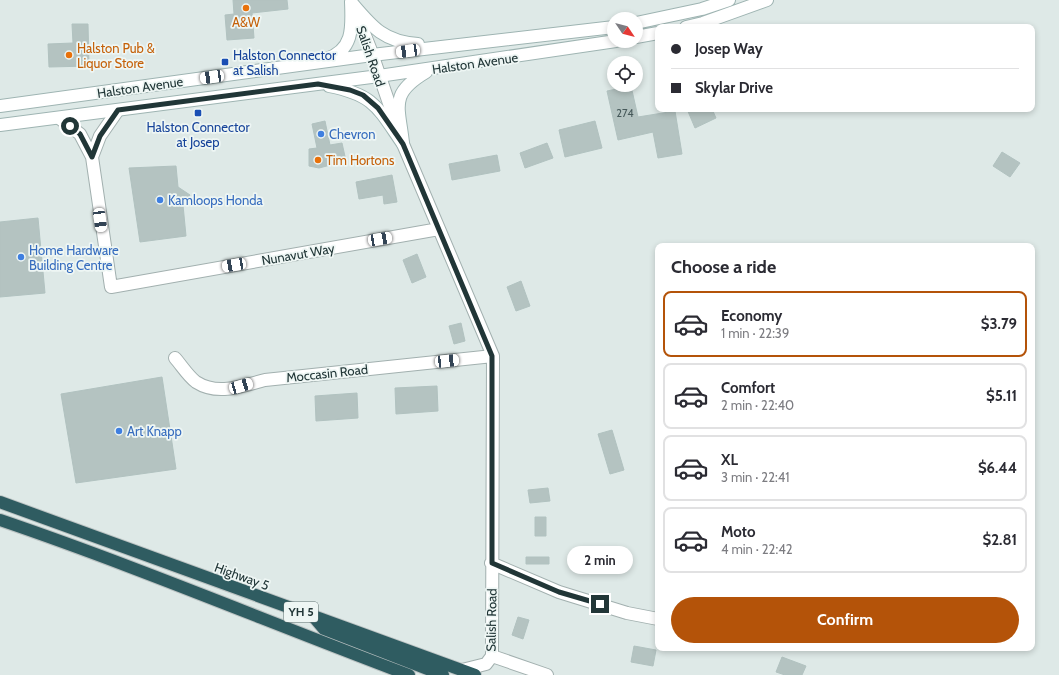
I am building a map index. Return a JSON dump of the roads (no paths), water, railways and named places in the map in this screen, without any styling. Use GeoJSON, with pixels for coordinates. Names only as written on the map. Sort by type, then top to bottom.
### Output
{"type":"FeatureCollection","features":[{"type":"Feature","properties":{"kind":"highway","name":"Highway 5"},"geometry":{"type":"LineString","coordinates":[[0,502],[475,675]]}},
{"type":"Feature","properties":{"kind":"highway","name":"YH 5"},"geometry":{"type":"LineString","coordinates":[[0,520],[134,569],[409,675]]}},
{"type":"Feature","properties":{"kind":"highway"},"geometry":{"type":"LineString","coordinates":[[313,616],[324,629],[443,675]]}},
{"type":"Feature","properties":{"kind":"street"},"geometry":{"type":"LineString","coordinates":[[643,22],[702,10],[730,0]]}},
{"type":"Feature","properties":{"kind":"street"},"geometry":{"type":"LineString","coordinates":[[698,24],[711,21],[767,0]]}},
{"type":"Feature","properties":{"kind":"street"},"geometry":{"type":"LineString","coordinates":[[351,1],[372,27],[388,38],[404,43],[447,46]]}},
{"type":"Feature","properties":{"kind":"street"},"geometry":{"type":"LineString","coordinates":[[309,64],[337,55],[346,44],[352,30],[351,1]]}},
{"type":"Feature","properties":{"kind":"street","name":"Salish Road"},"geometry":{"type":"LineString","coordinates":[[351,1],[372,55],[403,144],[492,356],[492,656],[486,664],[462,670]]}},
{"type":"Feature","properties":{"kind":"street","name":"Halston Avenue"},"geometry":{"type":"LineString","coordinates":[[0,106],[372,55],[607,28]]}},
{"type":"Feature","properties":{"kind":"street"},"geometry":{"type":"LineString","coordinates":[[643,36],[655,34]]}},
{"type":"Feature","properties":{"kind":"street","name":"Halston Avenue"},"geometry":{"type":"LineString","coordinates":[[0,125],[431,69],[607,42]]}},
{"type":"Feature","properties":{"kind":"street"},"geometry":{"type":"LineString","coordinates":[[403,144],[398,101],[404,88],[410,81],[431,69]]}},
{"type":"Feature","properties":{"kind":"street"},"geometry":{"type":"LineString","coordinates":[[318,84],[350,90],[363,95],[378,108],[403,144]]}},
{"type":"Feature","properties":{"kind":"street"},"geometry":{"type":"LineString","coordinates":[[92,157],[100,136],[118,110]]}},
{"type":"Feature","properties":{"kind":"street"},"geometry":{"type":"LineString","coordinates":[[59,118],[80,134],[92,157]]}},
{"type":"Feature","properties":{"kind":"street","name":"Nunavut Way"},"geometry":{"type":"LineString","coordinates":[[92,157],[110,287],[438,229]]}},
{"type":"Feature","properties":{"kind":"street","name":"Moccasin Road"},"geometry":{"type":"LineString","coordinates":[[175,358],[195,381],[210,389],[229,390],[265,380],[492,356]]}},
{"type":"Feature","properties":{"kind":"street"},"geometry":{"type":"LineString","coordinates":[[492,563],[559,592],[627,613],[655,618]]}},
{"type":"Feature","properties":{"kind":"street"},"geometry":{"type":"LineString","coordinates":[[492,656],[546,675]]}},
{"type":"Feature","properties":{"kind":"place","name":"A&W"},"geometry":{"type":"Point","coordinates":[246,8]}},
{"type":"Feature","properties":{"kind":"place","name":"Halston Pub & Liquor Store"},"geometry":{"type":"Point","coordinates":[69,55]}},
{"type":"Feature","properties":{"kind":"place","name":"Halston Connector at Salish"},"geometry":{"type":"Point","coordinates":[225,62]}},
{"type":"Feature","properties":{"kind":"place","name":"Halston Connector at Josep"},"geometry":{"type":"Point","coordinates":[198,113]}},
{"type":"Feature","properties":{"kind":"place","name":"Chevron"},"geometry":{"type":"Point","coordinates":[321,134]}},
{"type":"Feature","properties":{"kind":"place","name":"Tim Hortons"},"geometry":{"type":"Point","coordinates":[318,160]}},
{"type":"Feature","properties":{"kind":"place","name":"Kamloops Honda"},"geometry":{"type":"Point","coordinates":[160,200]}},
{"type":"Feature","properties":{"kind":"place","name":"Home Hardware Building Centre"},"geometry":{"type":"Point","coordinates":[21,257]}},
{"type":"Feature","properties":{"kind":"place","name":"Art Knapp"},"geometry":{"type":"Point","coordinates":[119,431]}}]}
